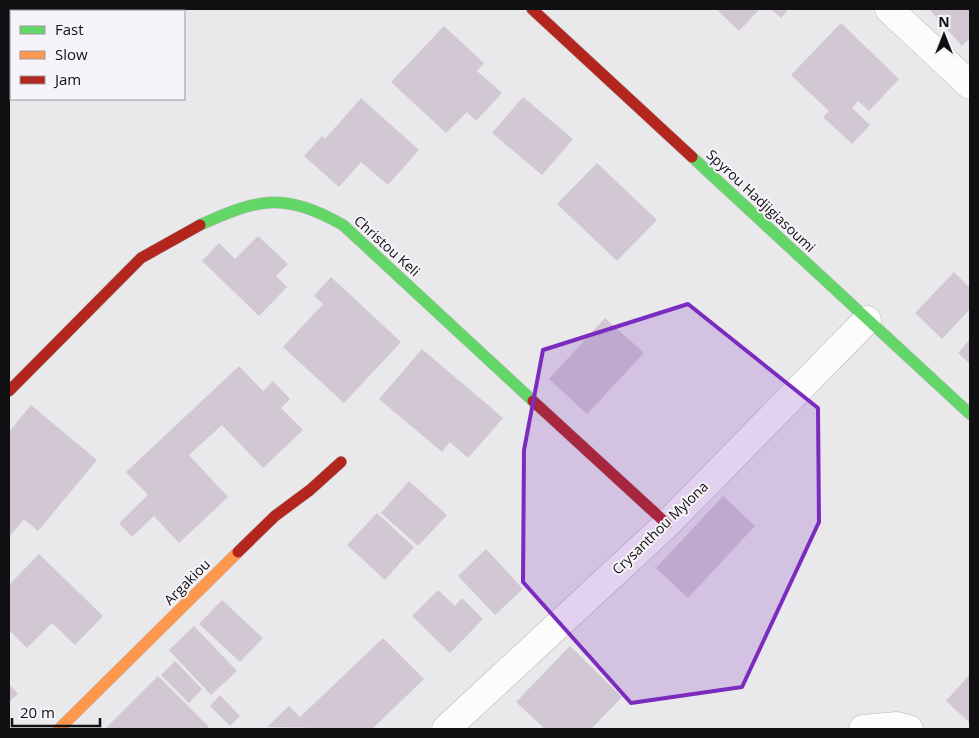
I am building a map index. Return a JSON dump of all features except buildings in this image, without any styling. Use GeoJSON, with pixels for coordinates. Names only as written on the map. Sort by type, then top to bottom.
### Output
{"type":"FeatureCollection","features":[{"type":"Feature","properties":{"kind":"street","name":"Spyrou Hadjigiasoumi"},"geometry":{"type":"LineString","coordinates":[[532,9],[970,414]]}},
{"type":"Feature","properties":{"kind":"street"},"geometry":{"type":"LineString","coordinates":[[889,9],[970,85]]}},
{"type":"Feature","properties":{"kind":"street","name":"Christou Keli"},"geometry":{"type":"LineString","coordinates":[[9,391],[141,258],[190,230],[235,209],[259,203],[289,203],[314,209],[344,226],[667,524]]}},
{"type":"Feature","properties":{"kind":"street","name":"Crysanthou Mylona"},"geometry":{"type":"LineString","coordinates":[[446,729],[667,524],[868,320]]}},
{"type":"Feature","properties":{"kind":"street","name":"Argakiou"},"geometry":{"type":"LineString","coordinates":[[61,729],[274,516],[310,490],[342,462]]}},
{"type":"Feature","properties":{"kind":"street"},"geometry":{"type":"LineString","coordinates":[[863,729],[897,726],[910,729]]}},
{"type":"Feature","properties":{"kind":"highlighted area"},"geometry":{"type":"Polygon","coordinates":[[[688,304],[818,408],[819,522],[742,687],[631,703],[523,582],[524,450],[543,350],[688,304]]]}},
{"type":"Feature","properties":{"kind":"traffic: fast"},"geometry":{"type":"LineString","coordinates":[[692,157],[970,414]]}},
{"type":"Feature","properties":{"kind":"traffic: fast"},"geometry":{"type":"LineString","coordinates":[[200,225],[239,209],[272,202],[304,207],[343,225],[533,401]]}},
{"type":"Feature","properties":{"kind":"traffic: slow"},"geometry":{"type":"LineString","coordinates":[[59,729],[238,552]]}},
{"type":"Feature","properties":{"kind":"traffic: jam"},"geometry":{"type":"LineString","coordinates":[[532,9],[692,157]]}},
{"type":"Feature","properties":{"kind":"traffic: jam"},"geometry":{"type":"LineString","coordinates":[[9,391],[141,258],[200,225]]}},
{"type":"Feature","properties":{"kind":"traffic: jam"},"geometry":{"type":"LineString","coordinates":[[533,401],[667,524]]}},
{"type":"Feature","properties":{"kind":"traffic: jam"},"geometry":{"type":"LineString","coordinates":[[238,552],[275,516],[310,490],[341,462]]}}]}
